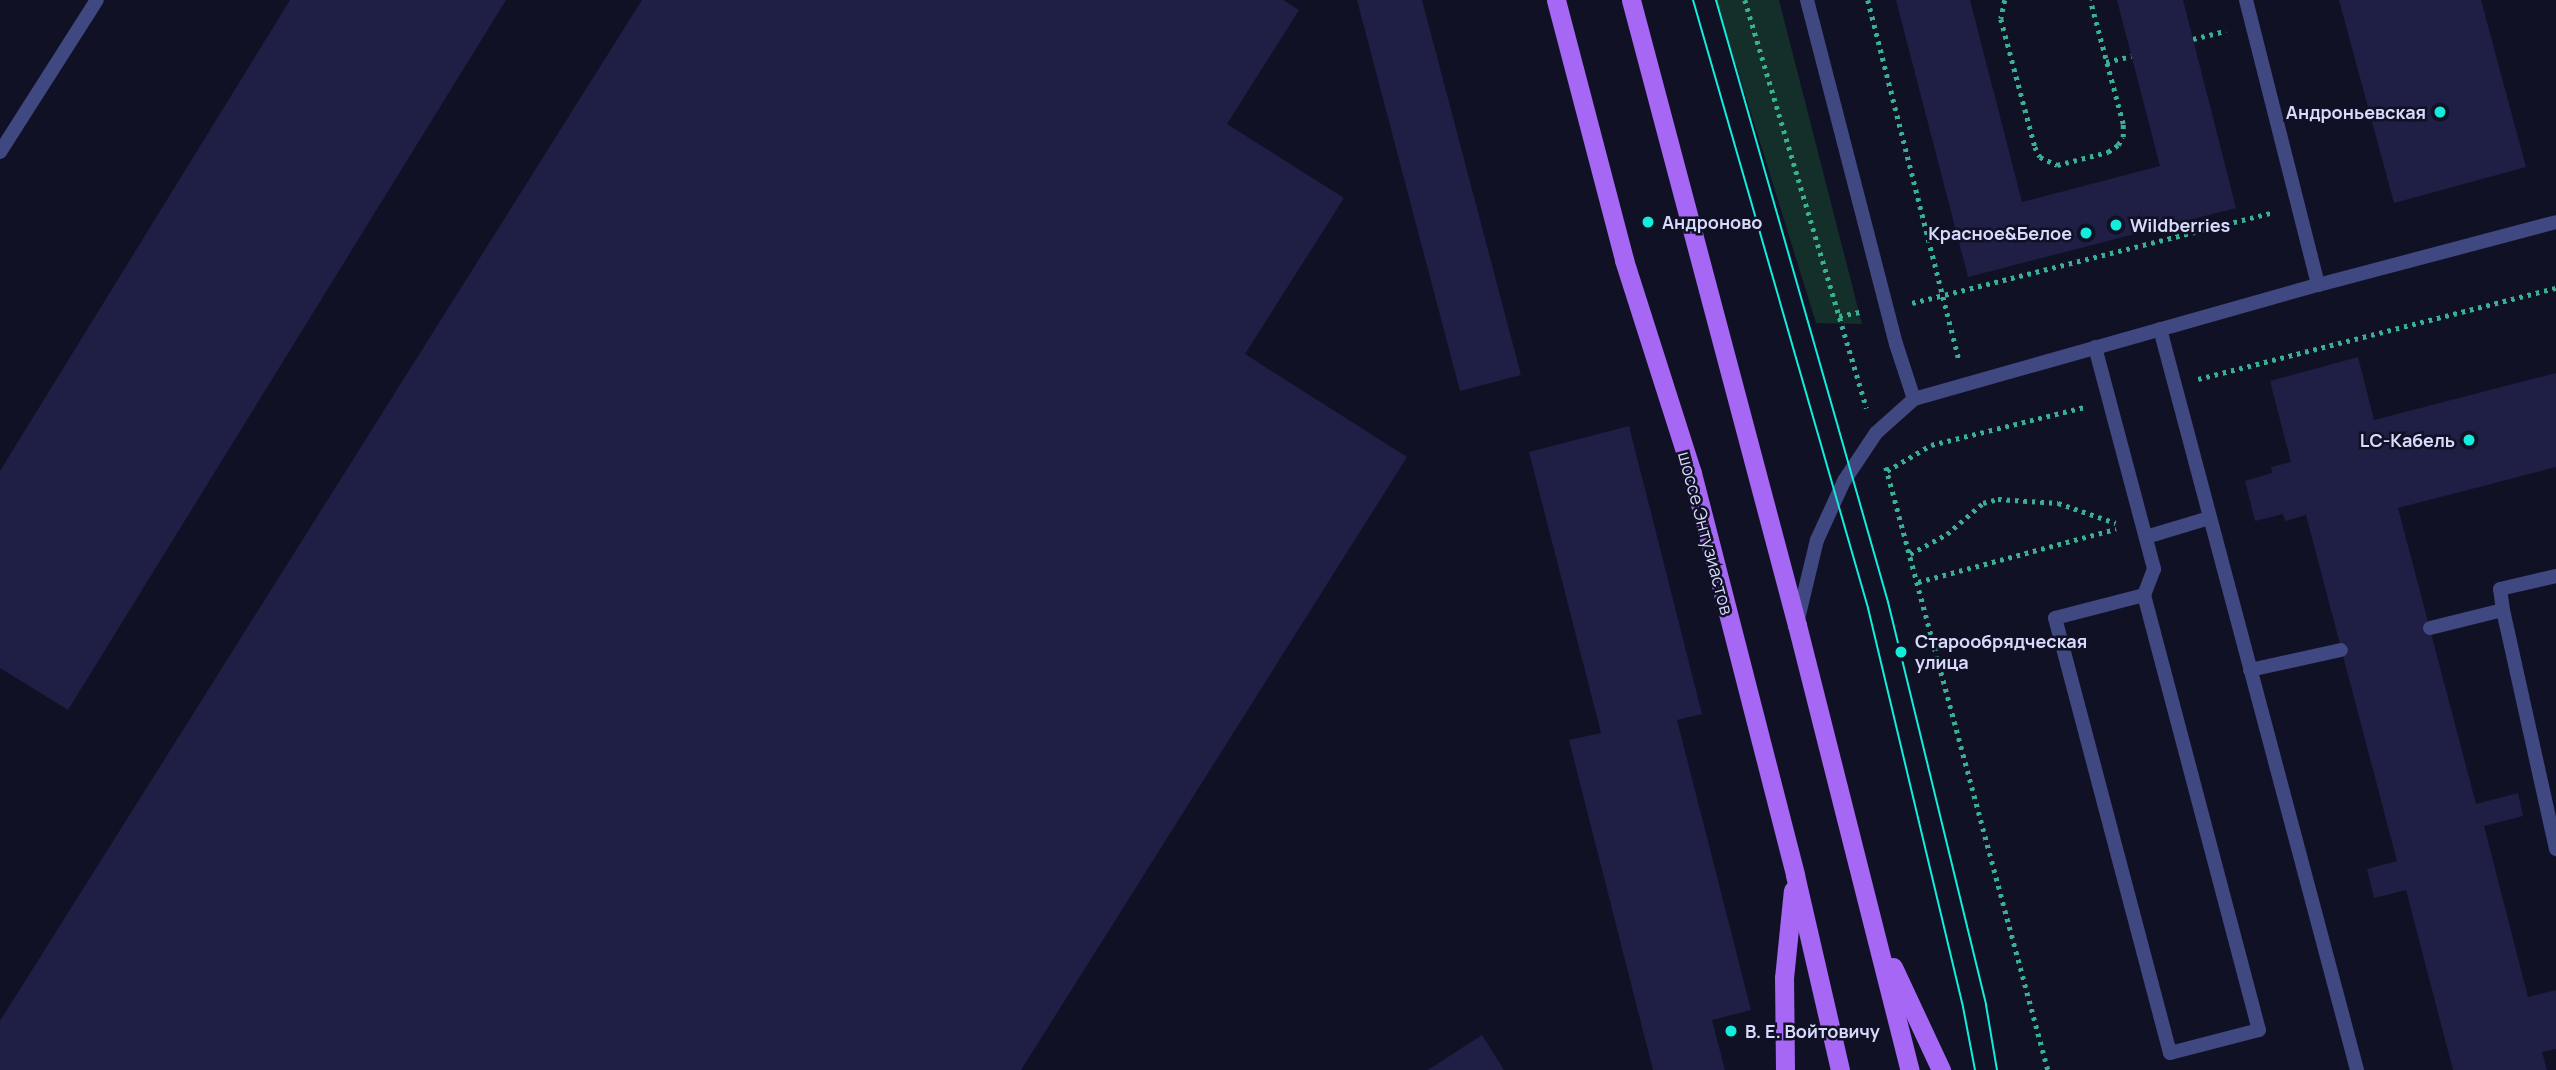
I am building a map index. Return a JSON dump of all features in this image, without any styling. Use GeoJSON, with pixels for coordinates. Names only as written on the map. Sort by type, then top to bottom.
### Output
{"type":"FeatureCollection","features":[{"type":"Feature","properties":{"kind":"main road","name":"шоссе Энтузиастов"},"geometry":{"type":"LineString","coordinates":[[1556,0],[1624,260],[1692,473],[1795,875],[1840,1070]]}},
{"type":"Feature","properties":{"kind":"main road"},"geometry":{"type":"LineString","coordinates":[[1631,0],[1797,625],[1910,1070]]}},
{"type":"Feature","properties":{"kind":"main road"},"geometry":{"type":"LineString","coordinates":[[1785,1070],[1784,978],[1795,875]]}},
{"type":"Feature","properties":{"kind":"main road"},"geometry":{"type":"LineString","coordinates":[[1871,918],[1941,1070]]}},
{"type":"Feature","properties":{"kind":"street"},"geometry":{"type":"LineString","coordinates":[[0,152],[97,0]]}},
{"type":"Feature","properties":{"kind":"street"},"geometry":{"type":"LineString","coordinates":[[1807,0],[1893,332],[1913,399]]}},
{"type":"Feature","properties":{"kind":"street"},"geometry":{"type":"LineString","coordinates":[[2246,0],[2318,285]]}},
{"type":"Feature","properties":{"kind":"street"},"geometry":{"type":"LineString","coordinates":[[1797,625],[1817,540],[1844,481],[1876,433],[1913,399],[2318,285],[2556,222]]}},
{"type":"Feature","properties":{"kind":"street"},"geometry":{"type":"LineString","coordinates":[[2160,329],[2208,518],[2357,1070]]}},
{"type":"Feature","properties":{"kind":"street"},"geometry":{"type":"LineString","coordinates":[[2095,347],[2154,569],[2144,595],[2259,1030],[2170,1053],[2055,618],[2144,595]]}},
{"type":"Feature","properties":{"kind":"street"},"geometry":{"type":"LineString","coordinates":[[2146,537],[2208,518]]}},
{"type":"Feature","properties":{"kind":"street"},"geometry":{"type":"LineString","coordinates":[[2556,576],[2500,589],[2556,849]]}},
{"type":"Feature","properties":{"kind":"street"},"geometry":{"type":"LineString","coordinates":[[2430,628],[2503,610]]}},
{"type":"Feature","properties":{"kind":"street"},"geometry":{"type":"LineString","coordinates":[[2250,670],[2342,650]]}},
{"type":"Feature","properties":{"kind":"path"},"geometry":{"type":"LineString","coordinates":[[1745,0],[1887,471],[2048,1070]]}},
{"type":"Feature","properties":{"kind":"path"},"geometry":{"type":"LineString","coordinates":[[1868,0],[1960,361]]}},
{"type":"Feature","properties":{"kind":"path"},"geometry":{"type":"LineString","coordinates":[[2005,0],[2001,19],[2035,147],[2040,157],[2048,163],[2070,162],[2108,152],[2118,145],[2123,137],[2123,124],[2090,0]]}},
{"type":"Feature","properties":{"kind":"path"},"geometry":{"type":"LineString","coordinates":[[2193,39],[2253,24]]}},
{"type":"Feature","properties":{"kind":"path"},"geometry":{"type":"LineString","coordinates":[[2106,62],[2132,55]]}},
{"type":"Feature","properties":{"kind":"path"},"geometry":{"type":"LineString","coordinates":[[1906,304],[1945,297],[2298,205]]}},
{"type":"Feature","properties":{"kind":"path"},"geometry":{"type":"LineString","coordinates":[[2174,385],[2556,288]]}},
{"type":"Feature","properties":{"kind":"path"},"geometry":{"type":"LineString","coordinates":[[1839,316],[1860,312]]}},
{"type":"Feature","properties":{"kind":"path"},"geometry":{"type":"LineString","coordinates":[[1887,471],[1931,445],[2110,401]]}},
{"type":"Feature","properties":{"kind":"path"},"geometry":{"type":"LineString","coordinates":[[1910,554],[1947,534],[1983,503],[1998,499],[2058,503],[2126,527],[1918,582]]}},
{"type":"Feature","properties":{"kind":"green space"},"geometry":{"type":"Polygon","coordinates":[[[1716,0],[1779,0],[1862,324],[1816,323],[1716,0]]]}},
{"type":"Feature","properties":{"kind":"building"},"geometry":{"type":"Polygon","coordinates":[[[290,0],[506,0],[68,710],[0,668],[0,471],[290,0]]]}},
{"type":"Feature","properties":{"kind":"building"},"geometry":{"type":"Polygon","coordinates":[[[642,0],[1283,0],[1299,10],[1227,124],[1344,198],[1245,354],[1407,457],[1021,1070],[0,1070],[0,1021],[642,0]]]}},
{"type":"Feature","properties":{"kind":"building"},"geometry":{"type":"Polygon","coordinates":[[[1357,0],[1422,0],[1521,375],[1460,391],[1357,0]]]}},
{"type":"Feature","properties":{"kind":"building"},"geometry":{"type":"Polygon","coordinates":[[[1896,0],[1970,0],[2022,202],[2160,166],[2117,0],[2183,0],[2236,208],[1968,277],[1896,0]]]}},
{"type":"Feature","properties":{"kind":"building","name":"Андроньевская"},"geometry":{"type":"Polygon","coordinates":[[[2339,0],[2481,0],[2526,167],[2394,203],[2339,0]]]}},
{"type":"Feature","properties":{"kind":"building"},"geometry":{"type":"Polygon","coordinates":[[[2358,357],[2374,420],[2556,373],[2556,467],[2398,508],[2476,804],[2518,793],[2523,816],[2484,826],[2528,997],[2556,990],[2556,1049],[2542,1052],[2547,1070],[2453,1070],[2406,890],[2374,898],[2367,869],[2397,861],[2306,515],[2285,521],[2283,514],[2255,521],[2245,481],[2272,473],[2271,467],[2291,462],[2270,381],[2358,357]]]}},
{"type":"Feature","properties":{"kind":"building"},"geometry":{"type":"Polygon","coordinates":[[[1629,426],[1702,714],[1677,720],[1751,1010],[1712,1020],[1725,1070],[1653,1070],[1569,740],[1601,733],[1529,452],[1629,426]]]}},
{"type":"Feature","properties":{"kind":"building"},"geometry":{"type":"Polygon","coordinates":[[[1482,1035],[1504,1070],[1428,1070],[1482,1035]]]}},
{"type":"Feature","properties":{"kind":"tram line"},"geometry":{"type":"LineString","coordinates":[[1693,0],[1868,608],[1963,1007],[1975,1070]]}},
{"type":"Feature","properties":{"kind":"tram line"},"geometry":{"type":"LineString","coordinates":[[1716,0],[1888,602],[1986,1005],[1997,1070]]}},
{"type":"Feature","properties":{"kind":"place","name":"Андроньевская"},"geometry":{"type":"Point","coordinates":[2440,112]}},
{"type":"Feature","properties":{"kind":"place","name":"Андроново"},"geometry":{"type":"Point","coordinates":[1648,222]}},
{"type":"Feature","properties":{"kind":"place","name":"Wildberries"},"geometry":{"type":"Point","coordinates":[2116,225]}},
{"type":"Feature","properties":{"kind":"place","name":"Красное&Белое"},"geometry":{"type":"Point","coordinates":[2086,233]}},
{"type":"Feature","properties":{"kind":"place","name":"LC-Кабель"},"geometry":{"type":"Point","coordinates":[2469,440]}},
{"type":"Feature","properties":{"kind":"place","name":"Старообрядческая улица"},"geometry":{"type":"Point","coordinates":[1901,652]}},
{"type":"Feature","properties":{"kind":"place","name":"В. Е. Войтовичу"},"geometry":{"type":"Point","coordinates":[1731,1031]}}]}
